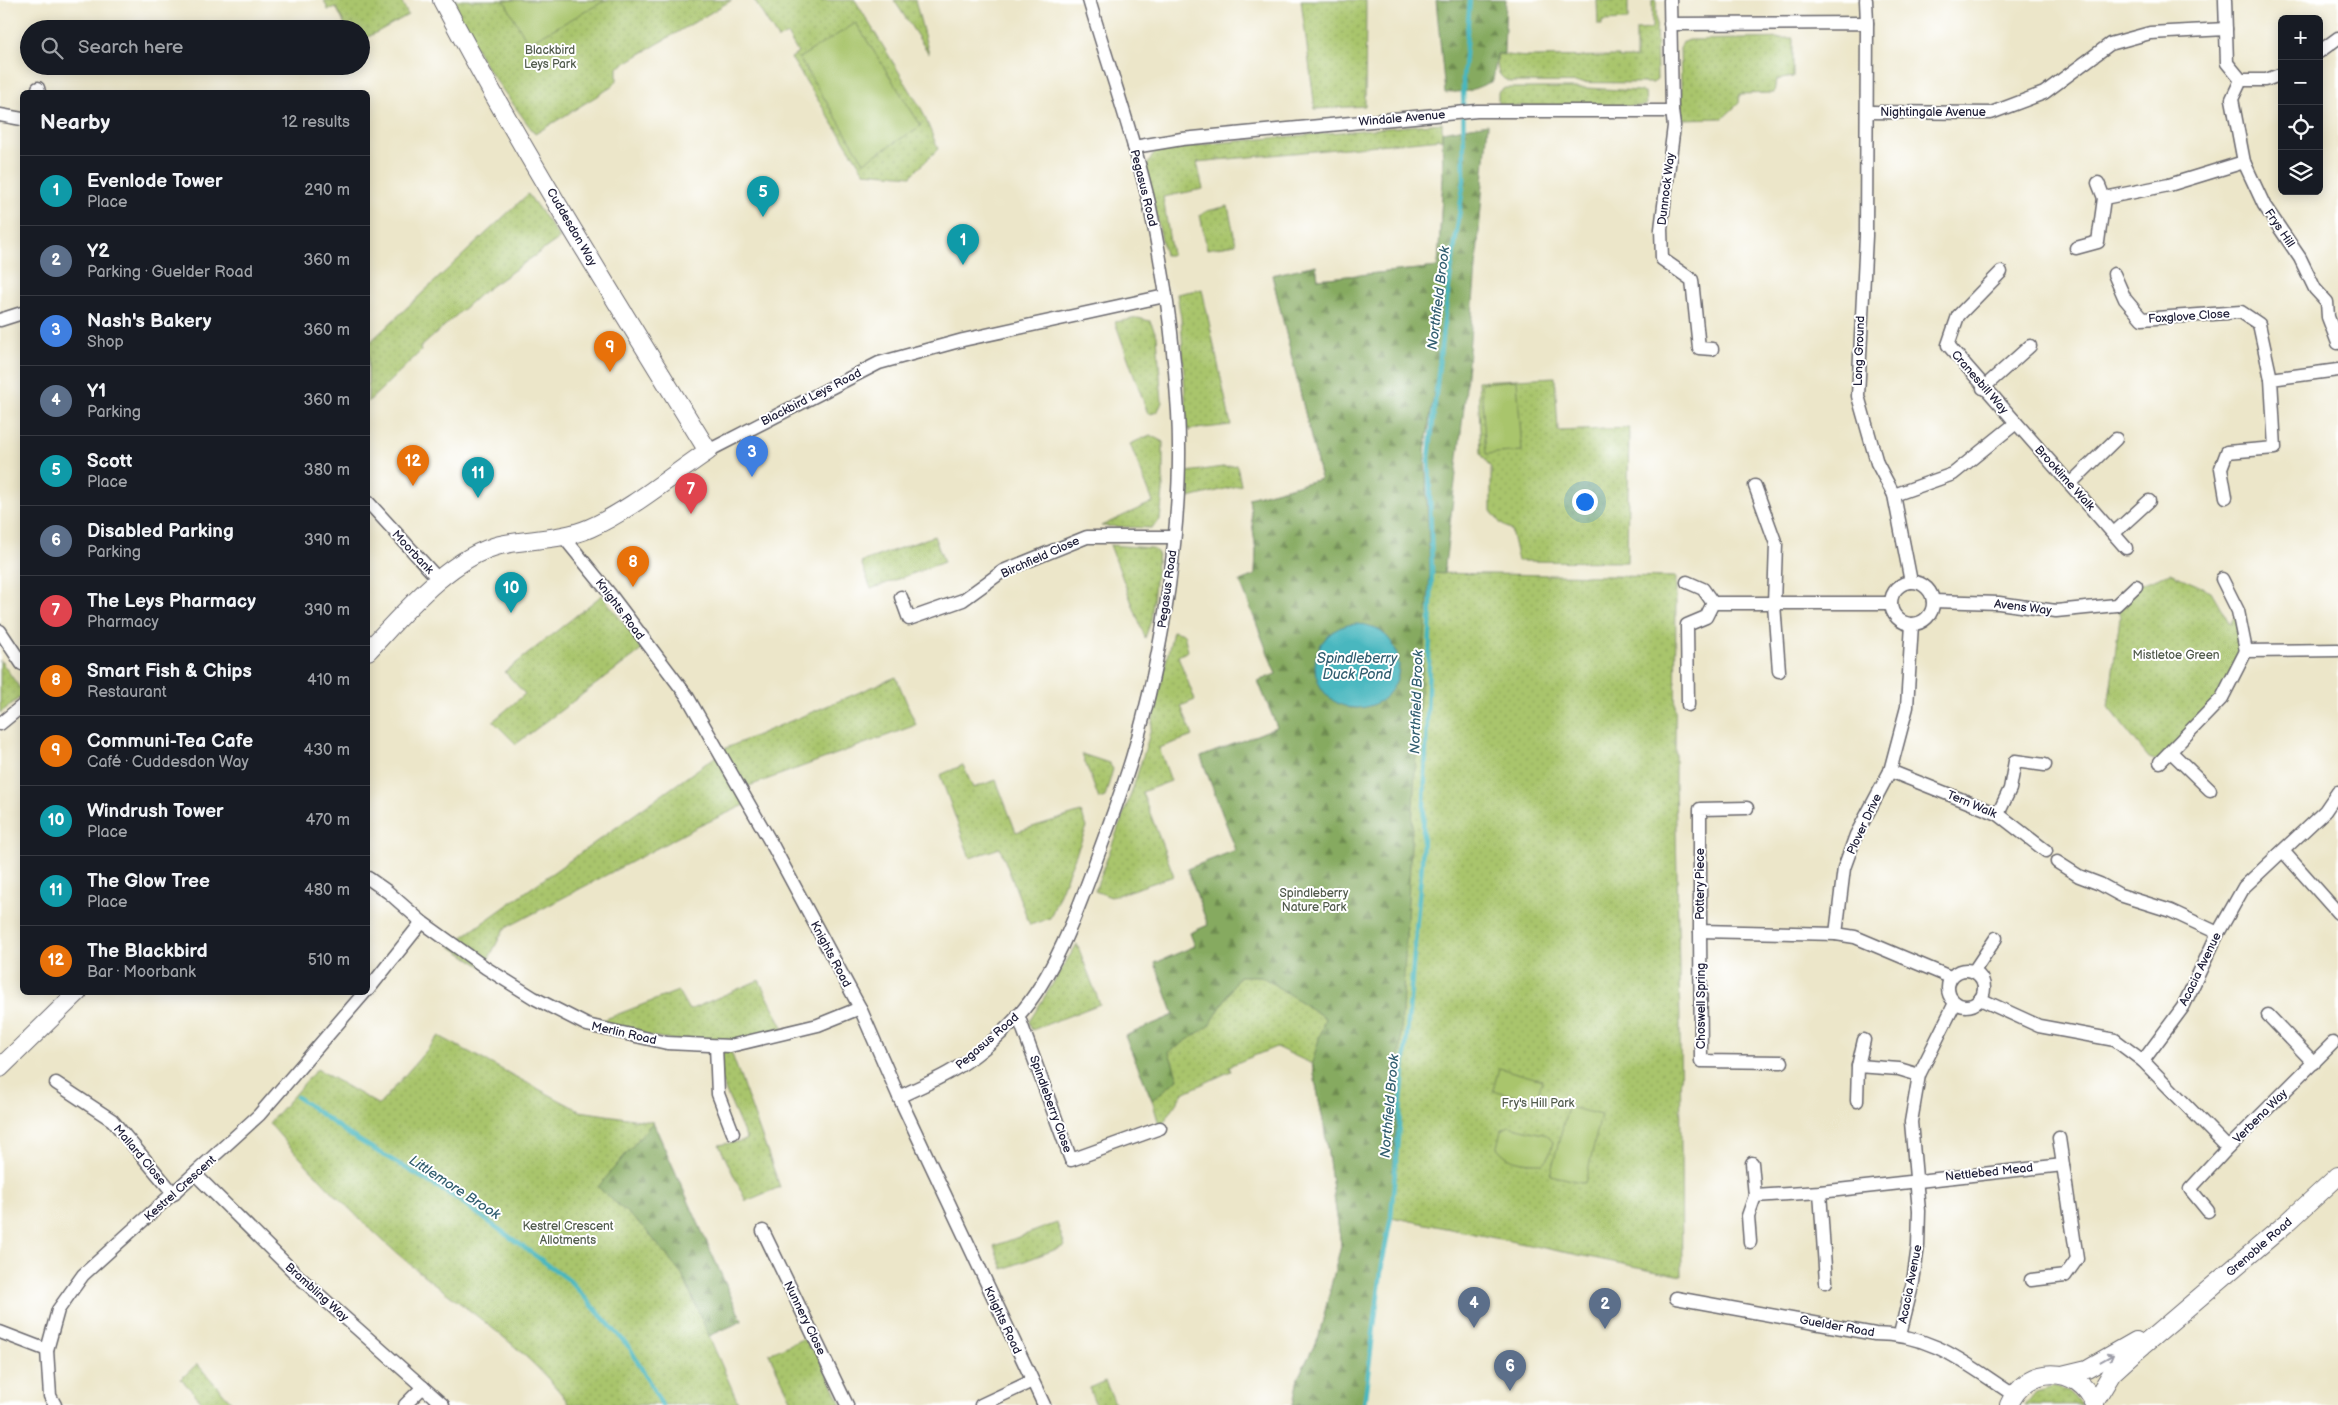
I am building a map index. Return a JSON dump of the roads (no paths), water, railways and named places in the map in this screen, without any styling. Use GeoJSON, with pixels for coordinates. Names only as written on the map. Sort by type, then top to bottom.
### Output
{"type":"FeatureCollection","features":[{"type":"Feature","properties":{"kind":"street","name":"Cuddesdon Way"},"geometry":{"type":"LineString","coordinates":[[442,0],[491,91],[596,269],[708,451]]}},
{"type":"Feature","properties":{"kind":"street","name":"Pegasus Road"},"geometry":{"type":"LineString","coordinates":[[899,1096],[951,1072],[982,1049],[1018,1016],[1042,981],[1076,912],[1131,760],[1156,661],[1174,537],[1178,494],[1178,415],[1165,296],[1149,204],[1134,147],[1089,0]]}},
{"type":"Feature","properties":{"kind":"street","name":"Dunnock Way"},"geometry":{"type":"LineString","coordinates":[[1670,0],[1672,111],[1674,126],[1661,229],[1662,259],[1692,280],[1698,348],[1712,350]]}},
{"type":"Feature","properties":{"kind":"street","name":"Nightingale Avenue"},"geometry":{"type":"LineString","coordinates":[[1866,0],[1867,112],[1991,113],[2044,93],[2110,44],[2150,32],[2226,29]]}},
{"type":"Feature","properties":{"kind":"street"},"geometry":{"type":"LineString","coordinates":[[2225,0],[2227,63],[2241,80],[2266,80],[2278,76]]}},
{"type":"Feature","properties":{"kind":"street"},"geometry":{"type":"LineString","coordinates":[[1670,24],[1867,23]]}},
{"type":"Feature","properties":{"kind":"street"},"geometry":{"type":"LineString","coordinates":[[2323,49],[2338,38]]}},
{"type":"Feature","properties":{"kind":"street","name":"Frys Hill"},"geometry":{"type":"LineString","coordinates":[[2241,80],[2232,99],[2244,162],[2264,205],[2300,258],[2316,289],[2333,301],[2328,317],[2338,343]]}},
{"type":"Feature","properties":{"kind":"street","name":"Windale Avenue"},"geometry":{"type":"LineString","coordinates":[[1134,147],[1182,139],[1472,112],[1672,111]]}},
{"type":"Feature","properties":{"kind":"street","name":"Long Ground"},"geometry":{"type":"LineString","coordinates":[[1867,112],[1866,236],[1858,396],[1877,463],[1894,495],[1911,582]]}},
{"type":"Feature","properties":{"kind":"street"},"geometry":{"type":"LineString","coordinates":[[0,115],[20,119]]}},
{"type":"Feature","properties":{"kind":"street"},"geometry":{"type":"LineString","coordinates":[[2104,198],[2169,185],[2244,162]]}},
{"type":"Feature","properties":{"kind":"street"},"geometry":{"type":"LineString","coordinates":[[2076,248],[2098,242],[2104,198],[2098,183]]}},
{"type":"Feature","properties":{"kind":"street","name":"Cranesbill Way"},"geometry":{"type":"LineString","coordinates":[[1894,495],[1953,474],[2016,423],[1945,348],[1958,316],[2000,272]]}},
{"type":"Feature","properties":{"kind":"street","name":"Foxglove Close"},"geometry":{"type":"LineString","coordinates":[[2114,274],[2125,299],[2142,319],[2241,312],[2259,324],[2271,379]]}},
{"type":"Feature","properties":{"kind":"street","name":"Blackbird Leys Road"},"geometry":{"type":"LineString","coordinates":[[370,649],[439,580],[468,557],[482,550],[588,529],[616,514],[708,451],[879,363],[963,340],[1165,296]]}},
{"type":"Feature","properties":{"kind":"street"},"geometry":{"type":"LineString","coordinates":[[0,320],[20,314]]}},
{"type":"Feature","properties":{"kind":"street"},"geometry":{"type":"LineString","coordinates":[[1984,388],[2030,346]]}},
{"type":"Feature","properties":{"kind":"street"},"geometry":{"type":"LineString","coordinates":[[2226,498],[2221,468],[2227,452],[2275,448],[2271,379],[2338,370]]}},
{"type":"Feature","properties":{"kind":"street","name":"Brooklime Walk"},"geometry":{"type":"LineString","coordinates":[[2016,423],[2126,548]]}},
{"type":"Feature","properties":{"kind":"street"},"geometry":{"type":"LineString","coordinates":[[2070,484],[2116,439]]}},
{"type":"Feature","properties":{"kind":"street"},"geometry":{"type":"LineString","coordinates":[[1755,486],[1776,544],[1774,604],[1779,671]]}},
{"type":"Feature","properties":{"kind":"street"},"geometry":{"type":"LineString","coordinates":[[2114,533],[2149,501]]}},
{"type":"Feature","properties":{"kind":"street","name":"Moorbank"},"geometry":{"type":"LineString","coordinates":[[370,504],[439,580]]}},
{"type":"Feature","properties":{"kind":"street","name":"Knights Road"},"geometry":{"type":"LineString","coordinates":[[562,535],[608,591],[687,696],[774,848],[860,1008],[899,1096],[1044,1405]]}},
{"type":"Feature","properties":{"kind":"street","name":"Birchfield Close"},"geometry":{"type":"LineString","coordinates":[[901,597],[909,619],[963,600],[1003,571],[1087,537],[1174,537]]}},
{"type":"Feature","properties":{"kind":"street"},"geometry":{"type":"LineString","coordinates":[[2160,762],[2222,698],[2246,651],[2238,611],[2222,579]]}},
{"type":"Feature","properties":{"kind":"street"},"geometry":{"type":"LineString","coordinates":[[1686,582],[1703,589],[1712,603]]}},
{"type":"Feature","properties":{"kind":"street"},"geometry":{"type":"LineString","coordinates":[[1911,582],[1925,586],[1933,600],[1929,614],[1924,620],[1912,624],[1899,619],[1894,614],[1891,603],[1895,590],[1901,585],[1911,582]]}},
{"type":"Feature","properties":{"kind":"street","name":"Avens Way"},"geometry":{"type":"LineString","coordinates":[[1933,600],[1998,603],[2056,612],[2116,605],[2136,586]]}},
{"type":"Feature","properties":{"kind":"street"},"geometry":{"type":"LineString","coordinates":[[1712,603],[1891,603]]}},
{"type":"Feature","properties":{"kind":"street"},"geometry":{"type":"LineString","coordinates":[[1688,705],[1687,625],[1706,617],[1712,603]]}},
{"type":"Feature","properties":{"kind":"street","name":"Plover Drive"},"geometry":{"type":"LineString","coordinates":[[1836,934],[1844,868],[1856,835],[1890,771],[1907,707],[1912,624]]}},
{"type":"Feature","properties":{"kind":"street"},"geometry":{"type":"LineString","coordinates":[[0,631],[20,661]]}},
{"type":"Feature","properties":{"kind":"street"},"geometry":{"type":"LineString","coordinates":[[2246,651],[2338,650]]}},
{"type":"Feature","properties":{"kind":"street"},"geometry":{"type":"LineString","coordinates":[[0,724],[20,708]]}},
{"type":"Feature","properties":{"kind":"street"},"geometry":{"type":"LineString","coordinates":[[2171,752],[2210,790]]}},
{"type":"Feature","properties":{"kind":"street"},"geometry":{"type":"LineString","coordinates":[[1998,814],[2010,789],[2015,761],[2045,765]]}},
{"type":"Feature","properties":{"kind":"street","name":"Tern Walk"},"geometry":{"type":"LineString","coordinates":[[1890,771],[1998,814],[2046,851]]}},
{"type":"Feature","properties":{"kind":"street","name":"Acacia Avenue"},"geometry":{"type":"LineString","coordinates":[[2143,1061],[2183,1007],[2218,933],[2244,888],[2325,812],[2338,792]]}},
{"type":"Feature","properties":{"kind":"street","name":"Pottery Piece"},"geometry":{"type":"LineString","coordinates":[[1748,808],[1700,809],[1700,931],[1836,934]]}},
{"type":"Feature","properties":{"kind":"street"},"geometry":{"type":"LineString","coordinates":[[2283,851],[2338,913]]}},
{"type":"Feature","properties":{"kind":"street"},"geometry":{"type":"LineString","coordinates":[[2057,862],[2079,876],[2100,884],[2120,895],[2171,911],[2218,933]]}},
{"type":"Feature","properties":{"kind":"street","name":"Merlin Road"},"geometry":{"type":"LineString","coordinates":[[370,879],[388,892],[422,922],[534,998],[587,1025],[667,1043],[730,1046],[788,1034],[818,1025],[860,1008]]}},
{"type":"Feature","properties":{"kind":"street","name":"Kestrel Crescent"},"geometry":{"type":"LineString","coordinates":[[370,986],[422,922]]}},
{"type":"Feature","properties":{"kind":"street","name":"Choswell Spring"},"geometry":{"type":"LineString","coordinates":[[1700,931],[1701,1061],[1782,1062]]}},
{"type":"Feature","properties":{"kind":"street"},"geometry":{"type":"LineString","coordinates":[[1836,934],[1856,937],[1950,978]]}},
{"type":"Feature","properties":{"kind":"street"},"geometry":{"type":"LineString","coordinates":[[1974,971],[1996,938]]}},
{"type":"Feature","properties":{"kind":"street"},"geometry":{"type":"LineString","coordinates":[[1960,970],[1974,971],[1984,985],[1980,999],[1969,1006],[1955,1002],[1947,990],[1950,978],[1960,970]]}},
{"type":"Feature","properties":{"kind":"street"},"geometry":{"type":"LineString","coordinates":[[0,1068],[75,995]]}},
{"type":"Feature","properties":{"kind":"street","name":"Kestrel Crescent"},"geometry":{"type":"LineString","coordinates":[[55,1405],[50,1396],[47,1350],[58,1310],[84,1275],[259,1116],[363,995]]}},
{"type":"Feature","properties":{"kind":"street"},"geometry":{"type":"LineString","coordinates":[[1980,999],[2039,1026],[2116,1040],[2143,1061]]}},
{"type":"Feature","properties":{"kind":"street","name":"Acacia Avenue"},"geometry":{"type":"LineString","coordinates":[[1900,1334],[1913,1282],[1918,1246],[1919,1211],[1911,1122],[1919,1075],[1955,1002]]}},
{"type":"Feature","properties":{"kind":"street"},"geometry":{"type":"LineString","coordinates":[[2268,1015],[2314,1063]]}},
{"type":"Feature","properties":{"kind":"street","name":"Spindleberry Close"},"geometry":{"type":"LineString","coordinates":[[1018,1016],[1072,1160],[1160,1128]]}},
{"type":"Feature","properties":{"kind":"street"},"geometry":{"type":"LineString","coordinates":[[1857,1101],[1858,1066],[1864,1040]]}},
{"type":"Feature","properties":{"kind":"street","name":"Verbena Way"},"geometry":{"type":"LineString","coordinates":[[2143,1061],[2228,1148],[2333,1044]]}},
{"type":"Feature","properties":{"kind":"street"},"geometry":{"type":"LineString","coordinates":[[716,1046],[718,1094],[734,1133]]}},
{"type":"Feature","properties":{"kind":"street"},"geometry":{"type":"LineString","coordinates":[[1858,1066],[1899,1069],[1919,1075]]}},
{"type":"Feature","properties":{"kind":"street","name":"Mallard Close"},"geometry":{"type":"LineString","coordinates":[[56,1083],[112,1120],[174,1194]]}},
{"type":"Feature","properties":{"kind":"street"},"geometry":{"type":"LineString","coordinates":[[2031,1280],[2064,1276],[2077,1259],[2059,1138]]}},
{"type":"Feature","properties":{"kind":"street"},"geometry":{"type":"LineString","coordinates":[[2208,1211],[2190,1190],[2228,1148]]}},
{"type":"Feature","properties":{"kind":"street"},"geometry":{"type":"LineString","coordinates":[[1750,1242],[1748,1216],[1755,1196],[1752,1163]]}},
{"type":"Feature","properties":{"kind":"street","name":"Nettlebed Mead"},"geometry":{"type":"LineString","coordinates":[[1755,1196],[1820,1192],[2063,1165]]}},
{"type":"Feature","properties":{"kind":"street","name":"Brambling Way"},"geometry":{"type":"LineString","coordinates":[[196,1175],[298,1276],[443,1405]]}},
{"type":"Feature","properties":{"kind":"street","name":"Grenoble Road"},"geometry":{"type":"LineString","coordinates":[[2094,1404],[2112,1374],[2338,1176]]}},
{"type":"Feature","properties":{"kind":"street"},"geometry":{"type":"LineString","coordinates":[[1820,1192],[1826,1282]]}},
{"type":"Feature","properties":{"kind":"street","name":"Nunnery Close"},"geometry":{"type":"LineString","coordinates":[[763,1230],[847,1405]]}},
{"type":"Feature","properties":{"kind":"street","name":"Guelder Road"},"geometry":{"type":"LineString","coordinates":[[1676,1298],[1875,1334],[1900,1334],[1942,1348],[2012,1400]]}},
{"type":"Feature","properties":{"kind":"street","name":"Grenoble Road"},"geometry":{"type":"LineString","coordinates":[[2012,1400],[2020,1387],[2036,1377],[2062,1375],[2087,1369],[2177,1316]]}},
{"type":"Feature","properties":{"kind":"street"},"geometry":{"type":"LineString","coordinates":[[0,1332],[47,1350]]}},
{"type":"Feature","properties":{"kind":"street"},"geometry":{"type":"LineString","coordinates":[[2062,1375],[2079,1382],[2085,1388],[2094,1404]]}},
{"type":"Feature","properties":{"kind":"street"},"geometry":{"type":"LineString","coordinates":[[980,1405],[1032,1381]]}},
{"type":"Feature","properties":{"kind":"street"},"geometry":{"type":"LineString","coordinates":[[405,1405],[423,1387]]}},
{"type":"Feature","properties":{"kind":"water","name":"Spindleberry Duck Pond"},"geometry":{"type":"Polygon","coordinates":[[[1357,624],[1373,627],[1392,643],[1396,650],[1399,666],[1396,682],[1380,701],[1373,705],[1357,708],[1341,705],[1322,689],[1318,682],[1315,666],[1318,650],[1334,631],[1341,627],[1357,624]]]}},
{"type":"Feature","properties":{"kind":"waterway","name":"Northfield Brook"},"geometry":{"type":"LineString","coordinates":[[1364,1405],[1382,1264],[1391,1217],[1422,863],[1432,573],[1429,457],[1443,329],[1464,180],[1463,78],[1470,0]]}},
{"type":"Feature","properties":{"kind":"waterway","name":"Littlemore Brook"},"geometry":{"type":"LineString","coordinates":[[297,1097],[350,1135],[456,1198],[569,1280],[630,1348],[662,1405]]}},
{"type":"Feature","properties":{"kind":"place","name":"Scott"},"geometry":{"type":"Point","coordinates":[763,217]}},
{"type":"Feature","properties":{"kind":"place","name":"Evenlode Tower"},"geometry":{"type":"Point","coordinates":[963,265]}},
{"type":"Feature","properties":{"kind":"place","name":"Communi-Tea Cafe"},"geometry":{"type":"Point","coordinates":[610,372]}},
{"type":"Feature","properties":{"kind":"place","name":"Nash's Bakery"},"geometry":{"type":"Point","coordinates":[752,477]}},
{"type":"Feature","properties":{"kind":"place","name":"The Blackbird"},"geometry":{"type":"Point","coordinates":[413,486]}},
{"type":"Feature","properties":{"kind":"place","name":"The Glow Tree"},"geometry":{"type":"Point","coordinates":[478,498]}},
{"type":"Feature","properties":{"kind":"place","name":"The Leys Pharmacy"},"geometry":{"type":"Point","coordinates":[691,514]}},
{"type":"Feature","properties":{"kind":"place","name":"Smart Fish & Chips"},"geometry":{"type":"Point","coordinates":[633,587]}},
{"type":"Feature","properties":{"kind":"place","name":"Windrush Tower"},"geometry":{"type":"Point","coordinates":[511,613]}},
{"type":"Feature","properties":{"kind":"place","name":"Y1"},"geometry":{"type":"Point","coordinates":[1474,1328]}},
{"type":"Feature","properties":{"kind":"place","name":"Y2"},"geometry":{"type":"Point","coordinates":[1605,1329]}},
{"type":"Feature","properties":{"kind":"place","name":"Disabled Parking"},"geometry":{"type":"Point","coordinates":[1510,1391]}},
{"type":"Feature","properties":{"kind":"park label","name":"Blackbird Leys Park"},"geometry":{"type":"Point","coordinates":[550,57]}},
{"type":"Feature","properties":{"kind":"park label","name":"Mistletoe Green"},"geometry":{"type":"Point","coordinates":[2176,655]}},
{"type":"Feature","properties":{"kind":"park label","name":"Spindleberry Nature Park"},"geometry":{"type":"Point","coordinates":[1314,900]}},
{"type":"Feature","properties":{"kind":"park label","name":"Fry's Hill Park"},"geometry":{"type":"Point","coordinates":[1538,1103]}},
{"type":"Feature","properties":{"kind":"park label","name":"Kestrel Crescent Allotments"},"geometry":{"type":"Point","coordinates":[568,1233]}}]}
